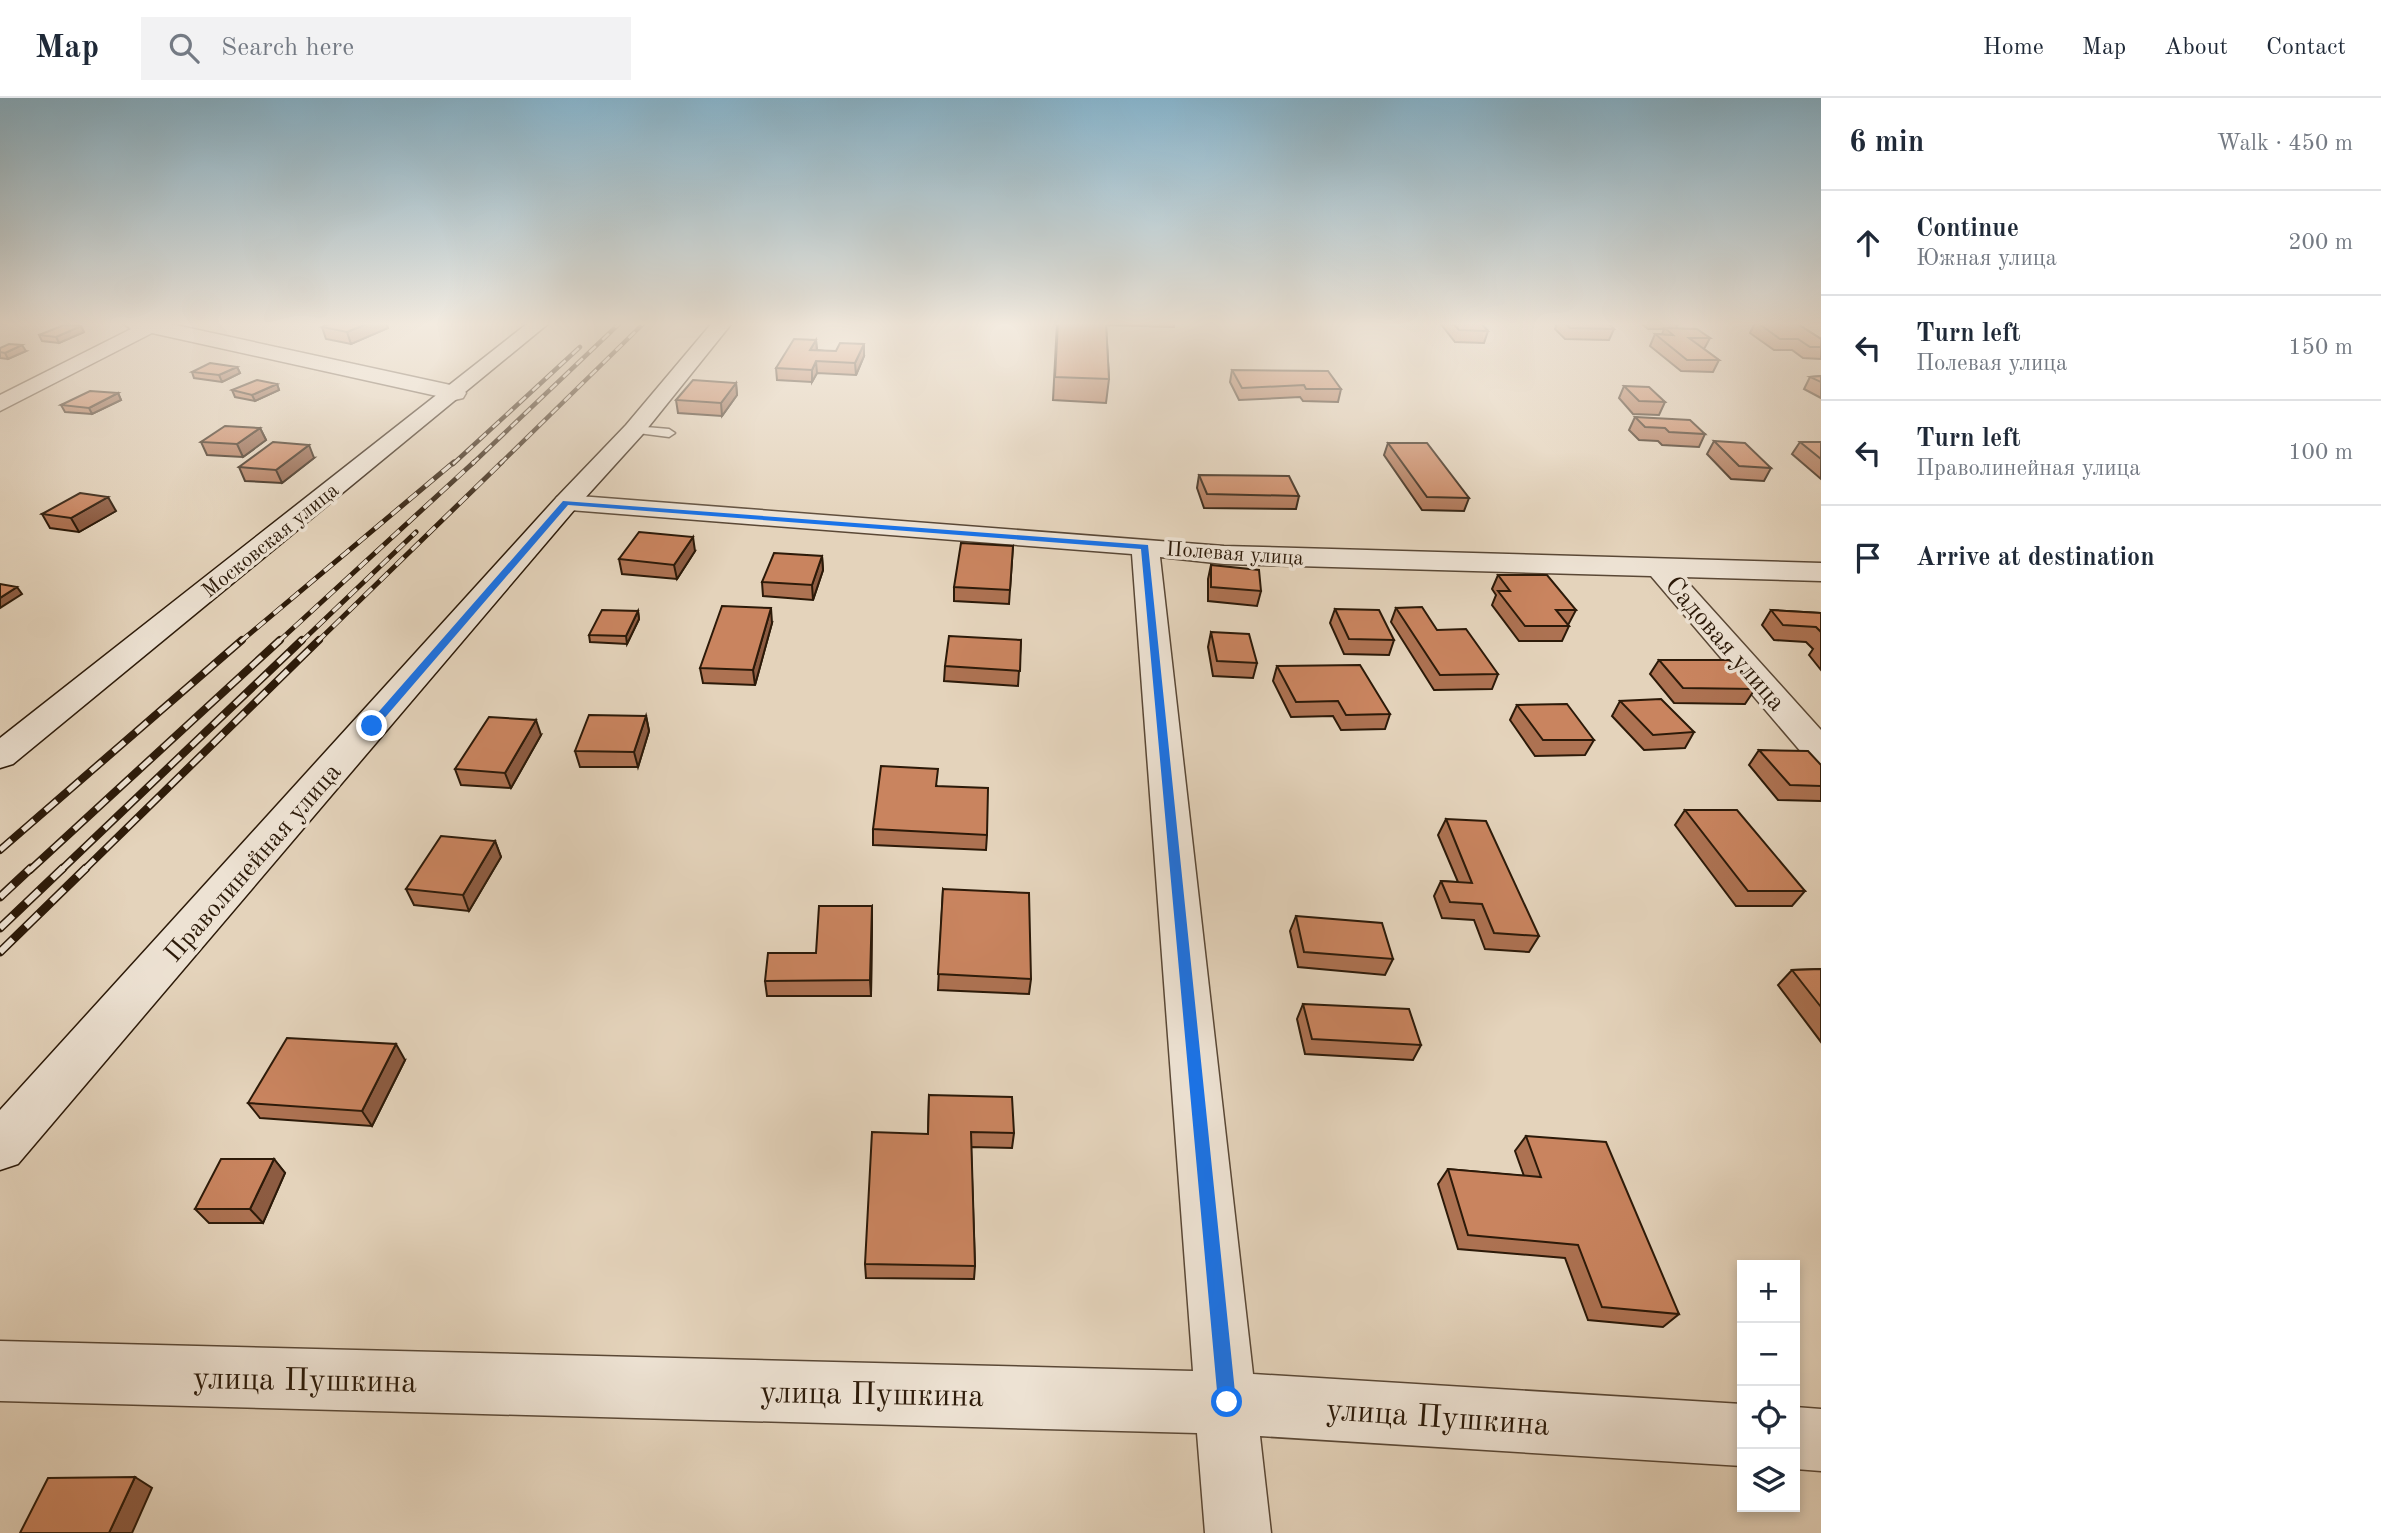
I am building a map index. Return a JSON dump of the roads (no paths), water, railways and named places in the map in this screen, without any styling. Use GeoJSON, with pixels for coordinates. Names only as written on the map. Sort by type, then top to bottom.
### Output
{"type":"FeatureCollection","features":[{"type":"Feature","properties":{"kind":"street"},"geometry":{"type":"LineString","coordinates":[[0,404],[26,390]]}},
{"type":"Feature","properties":{"kind":"street"},"geometry":{"type":"LineString","coordinates":[[441,390],[455,393]]}},
{"type":"Feature","properties":{"kind":"street","name":"Московская улица"},"geometry":{"type":"LineString","coordinates":[[0,756],[459,390]]}},
{"type":"Feature","properties":{"kind":"street","name":"Праволинейная улица"},"geometry":{"type":"LineString","coordinates":[[0,1147],[667,390]]}},
{"type":"Feature","properties":{"kind":"street","name":"Полевая улица"},"geometry":{"type":"LineString","coordinates":[[566,503],[1224,555],[1821,572]]}},
{"type":"Feature","properties":{"kind":"street"},"geometry":{"type":"LineString","coordinates":[[1145,547],[1238,1533]]}},
{"type":"Feature","properties":{"kind":"street","name":"Садовая улица"},"geometry":{"type":"LineString","coordinates":[[1659,567],[1821,752]]}},
{"type":"Feature","properties":{"kind":"street","name":"улица Пушкина"},"geometry":{"type":"LineString","coordinates":[[0,1371],[1227,1402],[1737,1435]]}},
{"type":"Feature","properties":{"kind":"street"},"geometry":{"type":"LineString","coordinates":[[1800,1438],[1821,1440]]}},
{"type":"Feature","properties":{"kind":"lane"},"geometry":{"type":"LineString","coordinates":[[634,430],[669,433]]}},
{"type":"Feature","properties":{"kind":"railway"},"geometry":{"type":"LineString","coordinates":[[453,464],[533,390]]}},
{"type":"Feature","properties":{"kind":"railway"},"geometry":{"type":"LineString","coordinates":[[472,464],[550,390]]}},
{"type":"Feature","properties":{"kind":"railway"},"geometry":{"type":"LineString","coordinates":[[500,464],[576,390]]}},
{"type":"Feature","properties":{"kind":"railway"},"geometry":{"type":"LineString","coordinates":[[240,642],[454,462]]}},
{"type":"Feature","properties":{"kind":"railway"},"geometry":{"type":"LineString","coordinates":[[278,642],[474,462]]}},
{"type":"Feature","properties":{"kind":"railway"},"geometry":{"type":"LineString","coordinates":[[317,642],[502,462]]}},
{"type":"Feature","properties":{"kind":"railway"},"geometry":{"type":"LineString","coordinates":[[301,642],[416,532]]}},
{"type":"Feature","properties":{"kind":"railway"},"geometry":{"type":"LineString","coordinates":[[0,850],[242,640]]}},
{"type":"Feature","properties":{"kind":"railway"},"geometry":{"type":"LineString","coordinates":[[30,870],[280,640]]}},
{"type":"Feature","properties":{"kind":"railway"},"geometry":{"type":"LineString","coordinates":[[61,870],[302,640]]}},
{"type":"Feature","properties":{"kind":"railway"},"geometry":{"type":"LineString","coordinates":[[84,870],[319,640]]}},
{"type":"Feature","properties":{"kind":"railway"},"geometry":{"type":"LineString","coordinates":[[0,897],[31,868]]}},
{"type":"Feature","properties":{"kind":"railway"},"geometry":{"type":"LineString","coordinates":[[0,928],[63,868]]}},
{"type":"Feature","properties":{"kind":"railway"},"geometry":{"type":"LineString","coordinates":[[0,952],[86,868]]}}]}
